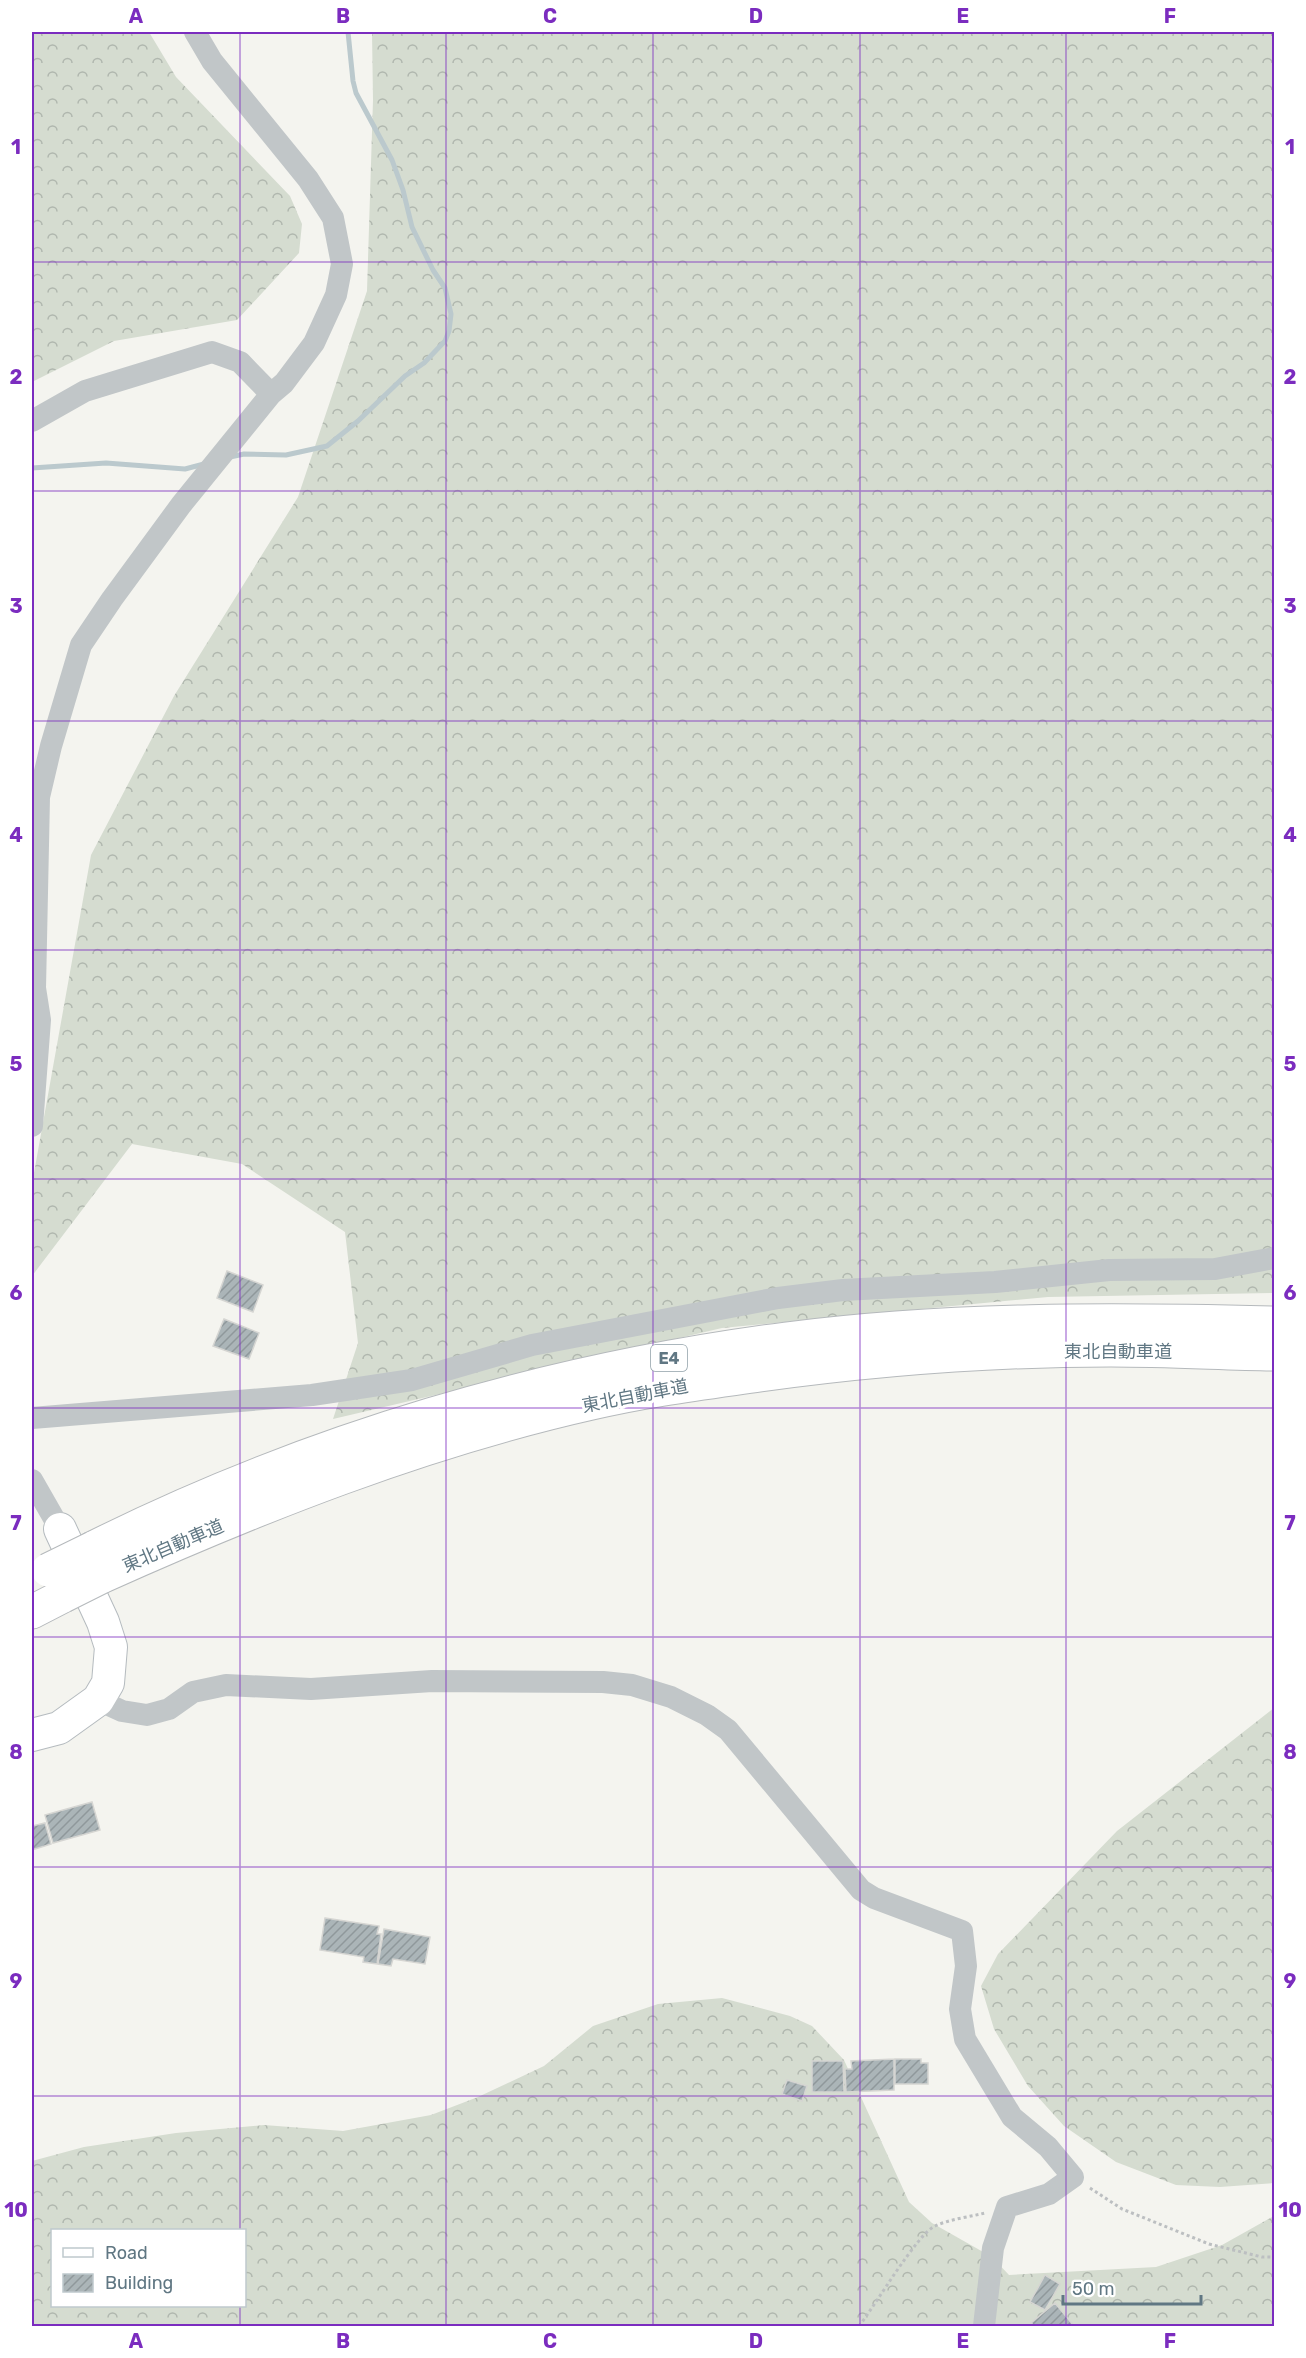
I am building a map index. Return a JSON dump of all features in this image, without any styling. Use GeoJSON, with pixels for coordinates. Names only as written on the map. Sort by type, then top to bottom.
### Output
{"type":"FeatureCollection","features":[{"type":"Feature","properties":{"kind":"highway","name":"東北自動車道"},"geometry":{"type":"LineString","coordinates":[[97,1562],[142,1524],[245,1480],[419,1419],[521,1390],[626,1365],[786,1339],[908,1327],[1041,1321],[1275,1323]]}},
{"type":"Feature","properties":{"kind":"highway","name":"東北自動車道"},"geometry":{"type":"LineString","coordinates":[[32,1612],[47,1582],[97,1562],[228,1522],[376,1465],[494,1429],[592,1403],[702,1383],[909,1358],[1005,1352],[1112,1350],[1275,1354]]}},
{"type":"Feature","properties":{"kind":"street"},"geometry":{"type":"LineString","coordinates":[[32,1126],[40,1020],[35,988],[39,797],[51,746],[81,645],[112,598],[203,478],[271,394],[284,383],[314,343],[336,295],[342,264],[333,218],[308,179],[212,61],[195,32]]}},
{"type":"Feature","properties":{"kind":"street"},"geometry":{"type":"LineString","coordinates":[[32,421],[85,391],[212,352],[240,362],[271,394]]}},
{"type":"Feature","properties":{"kind":"street"},"geometry":{"type":"LineString","coordinates":[[32,1418],[312,1395],[412,1380],[532,1345],[608,1332],[725,1307],[811,1294],[908,1285],[995,1282],[1109,1270],[1215,1269],[1275,1258]]}},
{"type":"Feature","properties":{"kind":"street"},"geometry":{"type":"LineString","coordinates":[[32,1735],[59,1728],[98,1700],[108,1683],[111,1647],[103,1622],[60,1529],[35,1493]]}},
{"type":"Feature","properties":{"kind":"street"},"geometry":{"type":"LineString","coordinates":[[98,1700],[122,1711],[147,1715],[169,1709],[193,1692],[226,1685],[311,1689],[432,1681],[603,1682],[632,1685],[671,1697],[707,1715],[728,1730],[861,1890],[874,1898],[962,1931],[966,1966],[960,2009],[966,2038],[1012,2117],[1048,2147],[1073,2177],[1049,2194],[1007,2207],[993,2248],[984,2326]]}},
{"type":"Feature","properties":{"kind":"path"},"geometry":{"type":"LineString","coordinates":[[1073,2177],[1122,2210],[1209,2244],[1262,2257],[1275,2257]]}},
{"type":"Feature","properties":{"kind":"path"},"geometry":{"type":"LineString","coordinates":[[859,2326],[875,2307],[918,2241],[934,2226],[1007,2207]]}},
{"type":"Feature","properties":{"kind":"green space"},"geometry":{"type":"Polygon","coordinates":[[[32,32],[149,32],[176,77],[290,196],[302,224],[299,253],[237,320],[114,341],[32,382],[32,32]]]}},
{"type":"Feature","properties":{"kind":"green space"},"geometry":{"type":"Polygon","coordinates":[[[372,32],[1274,32],[1274,1293],[1048,1297],[722,1328],[333,1419],[358,1343],[345,1232],[242,1164],[132,1144],[32,1276],[32,1184],[91,855],[174,696],[298,497],[367,291],[373,100],[372,32]]]}},
{"type":"Feature","properties":{"kind":"green space"},"geometry":{"type":"Polygon","coordinates":[[[1274,1708],[1274,2183],[1220,2187],[1176,2185],[1116,2162],[1064,2126],[1028,2086],[994,2029],[981,1986],[998,1954],[1117,1831],[1274,1708]]]}},
{"type":"Feature","properties":{"kind":"green space"},"geometry":{"type":"Polygon","coordinates":[[[722,1998],[790,2016],[812,2026],[844,2060],[909,2202],[932,2223],[992,2257],[1009,2275],[1156,2267],[1222,2245],[1274,2216],[1274,2326],[32,2326],[32,2161],[84,2147],[176,2133],[264,2125],[343,2131],[431,2115],[478,2097],[544,2066],[593,2026],[658,2004],[722,1998]]]}},
{"type":"Feature","properties":{"kind":"building"},"geometry":{"type":"Polygon","coordinates":[[[227,1271],[263,1285],[253,1312],[217,1298],[227,1271]]]}},
{"type":"Feature","properties":{"kind":"building"},"geometry":{"type":"Polygon","coordinates":[[[224,1319],[259,1333],[249,1359],[213,1346],[224,1319]]]}},
{"type":"Feature","properties":{"kind":"building"},"geometry":{"type":"Polygon","coordinates":[[[92,1802],[100,1830],[53,1843],[45,1815],[92,1802]]]}},
{"type":"Feature","properties":{"kind":"building"},"geometry":{"type":"Polygon","coordinates":[[[45,1823],[51,1844],[32,1850],[32,1826],[45,1823]]]}},
{"type":"Feature","properties":{"kind":"building"},"geometry":{"type":"Polygon","coordinates":[[[325,1918],[379,1926],[377,1934],[381,1934],[377,1964],[363,1962],[364,1957],[320,1950],[325,1918]]]}},
{"type":"Feature","properties":{"kind":"building"},"geometry":{"type":"Polygon","coordinates":[[[384,1929],[430,1937],[425,1964],[393,1959],[391,1966],[378,1964],[384,1929]]]}},
{"type":"Feature","properties":{"kind":"building"},"geometry":{"type":"Polygon","coordinates":[[[894,2059],[894,2090],[846,2092],[845,2069],[852,2069],[851,2061],[894,2059]]]}},
{"type":"Feature","properties":{"kind":"building"},"geometry":{"type":"Polygon","coordinates":[[[895,2059],[921,2059],[921,2063],[928,2063],[928,2084],[895,2084],[895,2059]]]}},
{"type":"Feature","properties":{"kind":"building"},"geometry":{"type":"Polygon","coordinates":[[[812,2061],[843,2061],[844,2092],[812,2092],[812,2061]]]}},
{"type":"Feature","properties":{"kind":"building"},"geometry":{"type":"Polygon","coordinates":[[[787,2080],[807,2086],[802,2101],[782,2094],[787,2080]]]}},
{"type":"Feature","properties":{"kind":"building"},"geometry":{"type":"Polygon","coordinates":[[[1045,2275],[1060,2284],[1045,2310],[1030,2302],[1045,2275]]]}},
{"type":"Feature","properties":{"kind":"building"},"geometry":{"type":"Polygon","coordinates":[[[1055,2303],[1074,2326],[1035,2326],[1031,2323],[1055,2303]]]}},
{"type":"Feature","properties":{"kind":"waterway"},"geometry":{"type":"LineString","coordinates":[[230,457],[244,454],[286,455],[327,446],[358,421],[405,376],[424,363],[445,341],[449,331],[451,314],[445,288],[433,270],[412,227],[403,190],[392,160],[356,93],[348,32]]}},
{"type":"Feature","properties":{"kind":"waterway"},"geometry":{"type":"LineString","coordinates":[[32,468],[106,463],[185,469],[204,464]]}}]}
